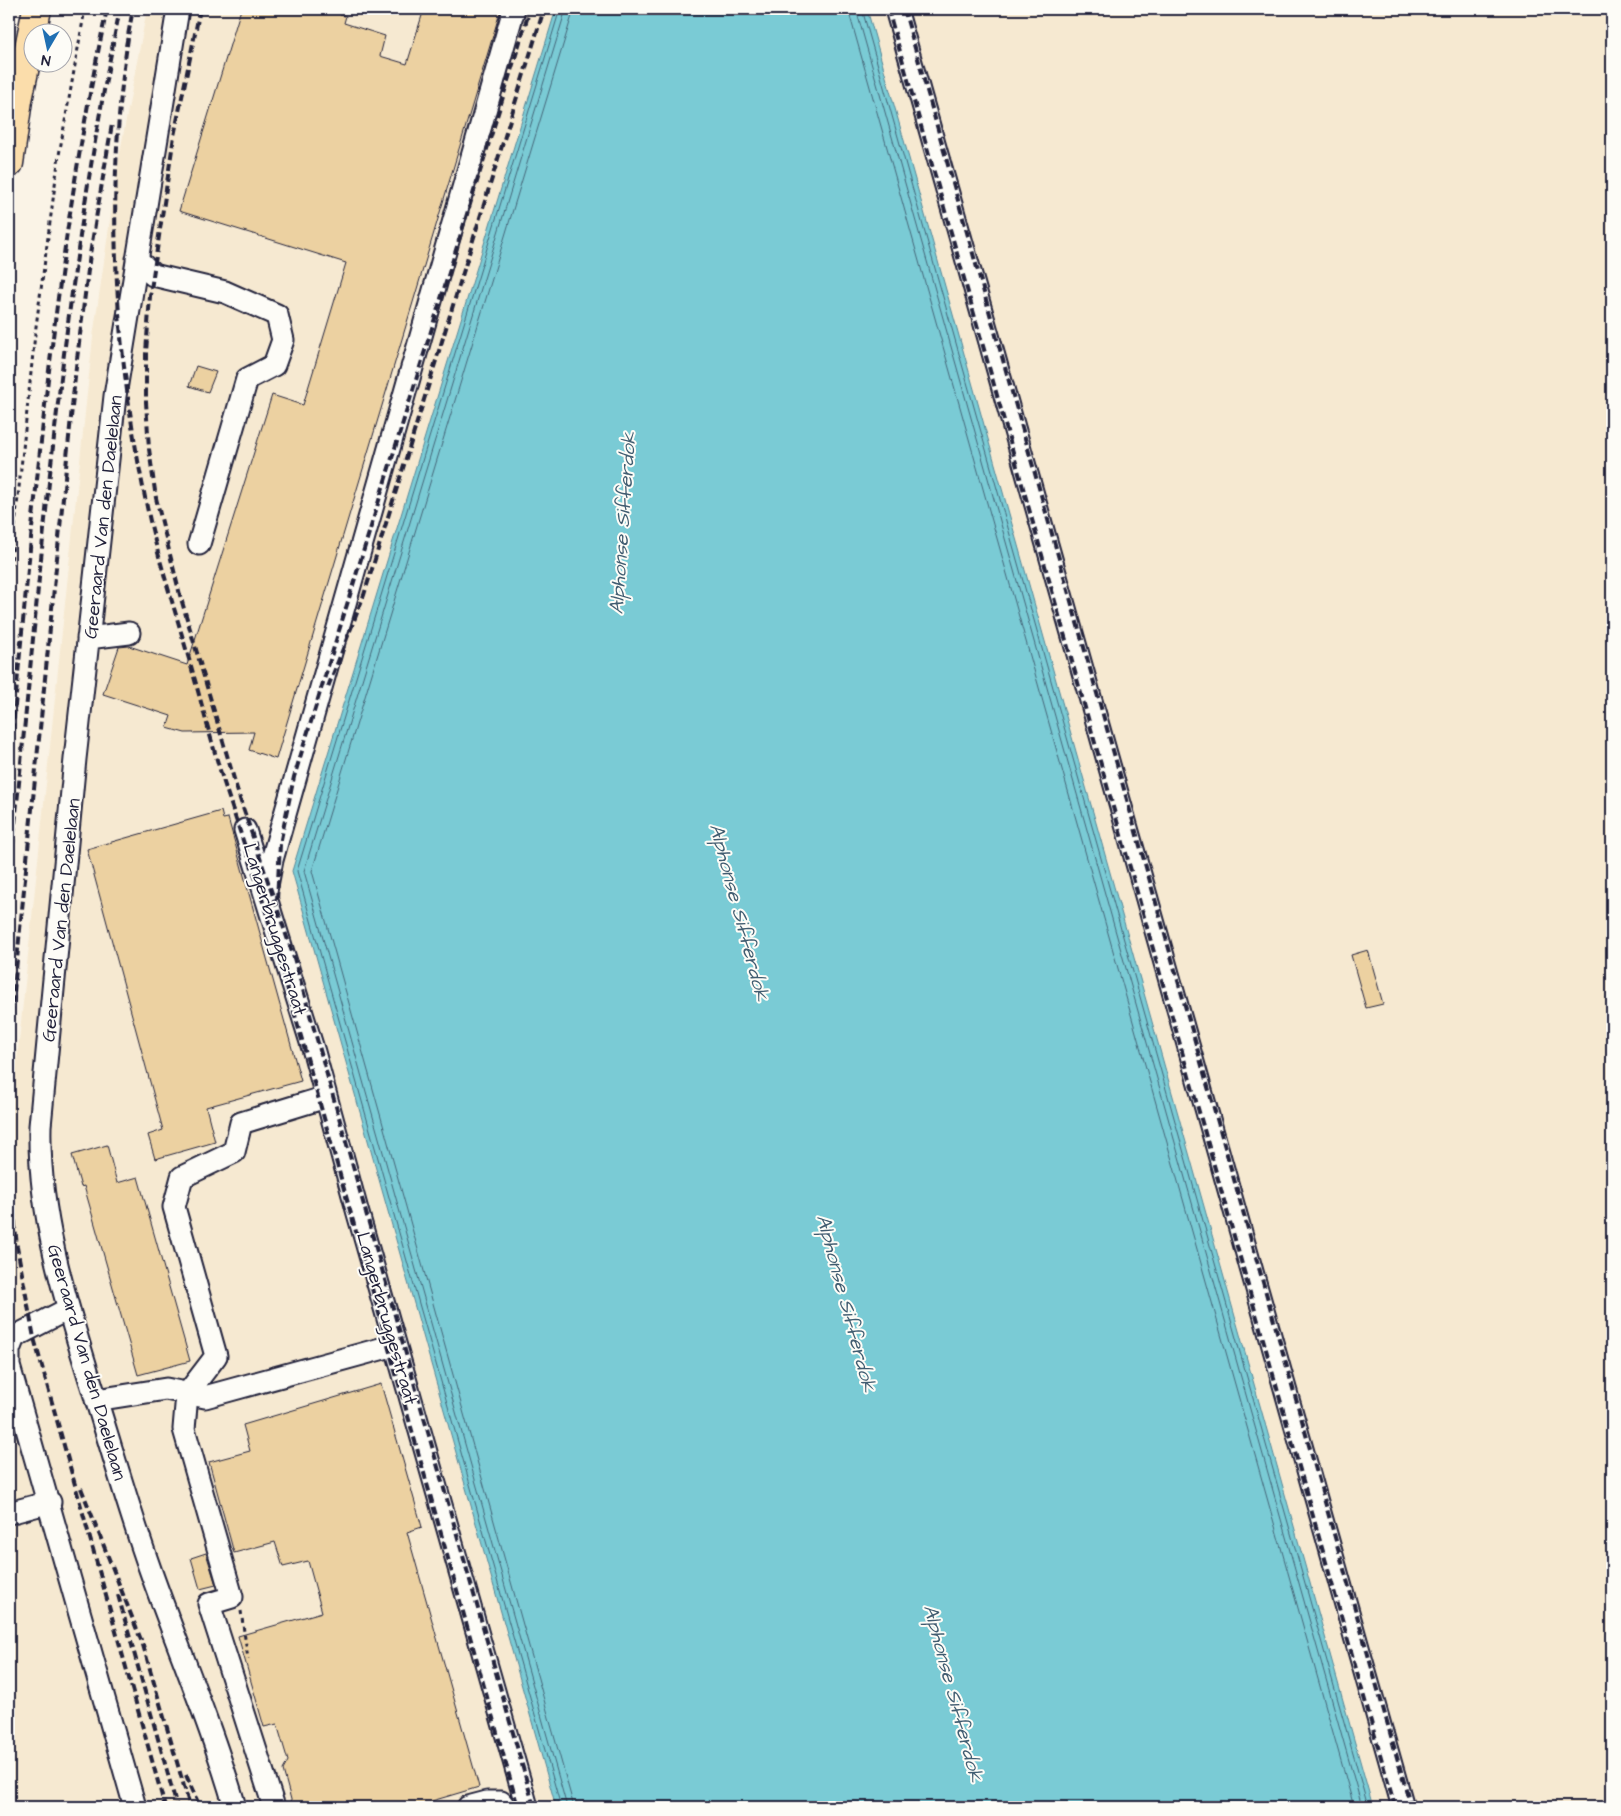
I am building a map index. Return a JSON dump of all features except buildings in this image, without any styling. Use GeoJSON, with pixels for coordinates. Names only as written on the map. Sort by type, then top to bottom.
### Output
{"type":"FeatureCollection","features":[{"type":"Feature","properties":{"kind":"highway"},"geometry":{"type":"LineString","coordinates":[[9,163],[18,100],[37,9]]}},
{"type":"Feature","properties":{"kind":"street","name":"Geeraard Van den Daelelaan"},"geometry":{"type":"LineString","coordinates":[[178,9],[115,396],[88,638],[40,1126],[39,1160],[42,1189],[68,1309],[150,1571],[221,1757],[235,1807]]}},
{"type":"Feature","properties":{"kind":"street"},"geometry":{"type":"LineString","coordinates":[[266,894],[272,860],[514,9]]}},
{"type":"Feature","properties":{"kind":"street"},"geometry":{"type":"LineString","coordinates":[[896,9],[1403,1807]]}},
{"type":"Feature","properties":{"kind":"street"},"geometry":{"type":"LineString","coordinates":[[137,259],[153,274],[225,292],[277,316],[283,340],[274,365],[247,379],[198,544]]}},
{"type":"Feature","properties":{"kind":"street"},"geometry":{"type":"LineString","coordinates":[[88,638],[129,633]]}},
{"type":"Feature","properties":{"kind":"street","name":"Langerbruggestraat"},"geometry":{"type":"LineString","coordinates":[[246,830],[326,1097],[527,1807]]}},
{"type":"Feature","properties":{"kind":"street"},"geometry":{"type":"LineString","coordinates":[[274,1807],[209,1604],[232,1597],[184,1429],[187,1394],[216,1356],[174,1207],[182,1177],[234,1152],[241,1123],[326,1097]]}},
{"type":"Feature","properties":{"kind":"street"},"geometry":{"type":"LineString","coordinates":[[68,1309],[14,1337],[9,1350],[9,1366],[50,1502],[136,1807]]}},
{"type":"Feature","properties":{"kind":"street"},"geometry":{"type":"LineString","coordinates":[[96,1400],[166,1389],[206,1397],[395,1345]]}},
{"type":"Feature","properties":{"kind":"street"},"geometry":{"type":"LineString","coordinates":[[9,1513],[50,1502]]}},
{"type":"Feature","properties":{"kind":"street"},"geometry":{"type":"LineString","coordinates":[[468,1807],[487,1802],[501,1802],[505,1807]]}},
{"type":"Feature","properties":{"kind":"path"},"geometry":{"type":"LineString","coordinates":[[9,583],[42,278],[59,155],[85,9]]}},
{"type":"Feature","properties":{"kind":"shaded area"},"geometry":{"type":"Polygon","coordinates":[[[147,9],[556,9],[292,871],[556,1807],[9,1807],[9,1136],[93,337],[120,152],[147,9]]]}},
{"type":"Feature","properties":{"kind":"shaded area"},"geometry":{"type":"Polygon","coordinates":[[[867,9],[1612,9],[1612,1807],[1373,1807],[867,9]]]}},
{"type":"Feature","properties":{"kind":"water","name":"Alphonse Sifferdok"},"geometry":{"type":"Polygon","coordinates":[[[556,9],[867,9],[1373,1807],[556,1807],[292,871],[556,9]]]}},
{"type":"Feature","properties":{"kind":"railway"},"geometry":{"type":"LineString","coordinates":[[9,767],[47,386],[59,292],[72,197],[107,9]]}},
{"type":"Feature","properties":{"kind":"railway"},"geometry":{"type":"LineString","coordinates":[[9,883],[41,554],[66,335],[99,117],[120,9]]}},
{"type":"Feature","properties":{"kind":"railway"},"geometry":{"type":"LineString","coordinates":[[126,46],[133,9]]}},
{"type":"Feature","properties":{"kind":"railway"},"geometry":{"type":"LineString","coordinates":[[200,9],[174,136],[150,296],[146,353],[146,402],[149,449],[156,498],[180,595],[239,796],[294,958],[534,1807]]}},
{"type":"Feature","properties":{"kind":"railway"},"geometry":{"type":"LineString","coordinates":[[277,900],[280,844],[294,777],[530,9]]}},
{"type":"Feature","properties":{"kind":"railway"},"geometry":{"type":"LineString","coordinates":[[328,687],[364,595],[544,9]]}},
{"type":"Feature","properties":{"kind":"railway"},"geometry":{"type":"LineString","coordinates":[[888,9],[1395,1807]]}},
{"type":"Feature","properties":{"kind":"railway"},"geometry":{"type":"LineString","coordinates":[[904,9],[1411,1807]]}},
{"type":"Feature","properties":{"kind":"railway"},"geometry":{"type":"LineString","coordinates":[[128,38],[116,159],[115,220],[117,280],[121,341],[128,401],[150,521],[220,770],[264,905],[518,1807]]}},
{"type":"Feature","properties":{"kind":"railway"},"geometry":{"type":"LineString","coordinates":[[9,1040],[76,367],[90,254],[112,124]]}},
{"type":"Feature","properties":{"kind":"railway"},"geometry":{"type":"LineString","coordinates":[[9,1161],[17,1247],[34,1338],[165,1807]]}},
{"type":"Feature","properties":{"kind":"railway"},"geometry":{"type":"LineString","coordinates":[[81,1488],[143,1645],[190,1807]]}},
{"type":"Feature","properties":{"kind":"railway"},"geometry":{"type":"LineString","coordinates":[[118,1595],[177,1807]]}},
{"type":"Feature","properties":{"kind":"railway"},"geometry":{"type":"LineString","coordinates":[[186,1775],[200,1807]]}}]}
